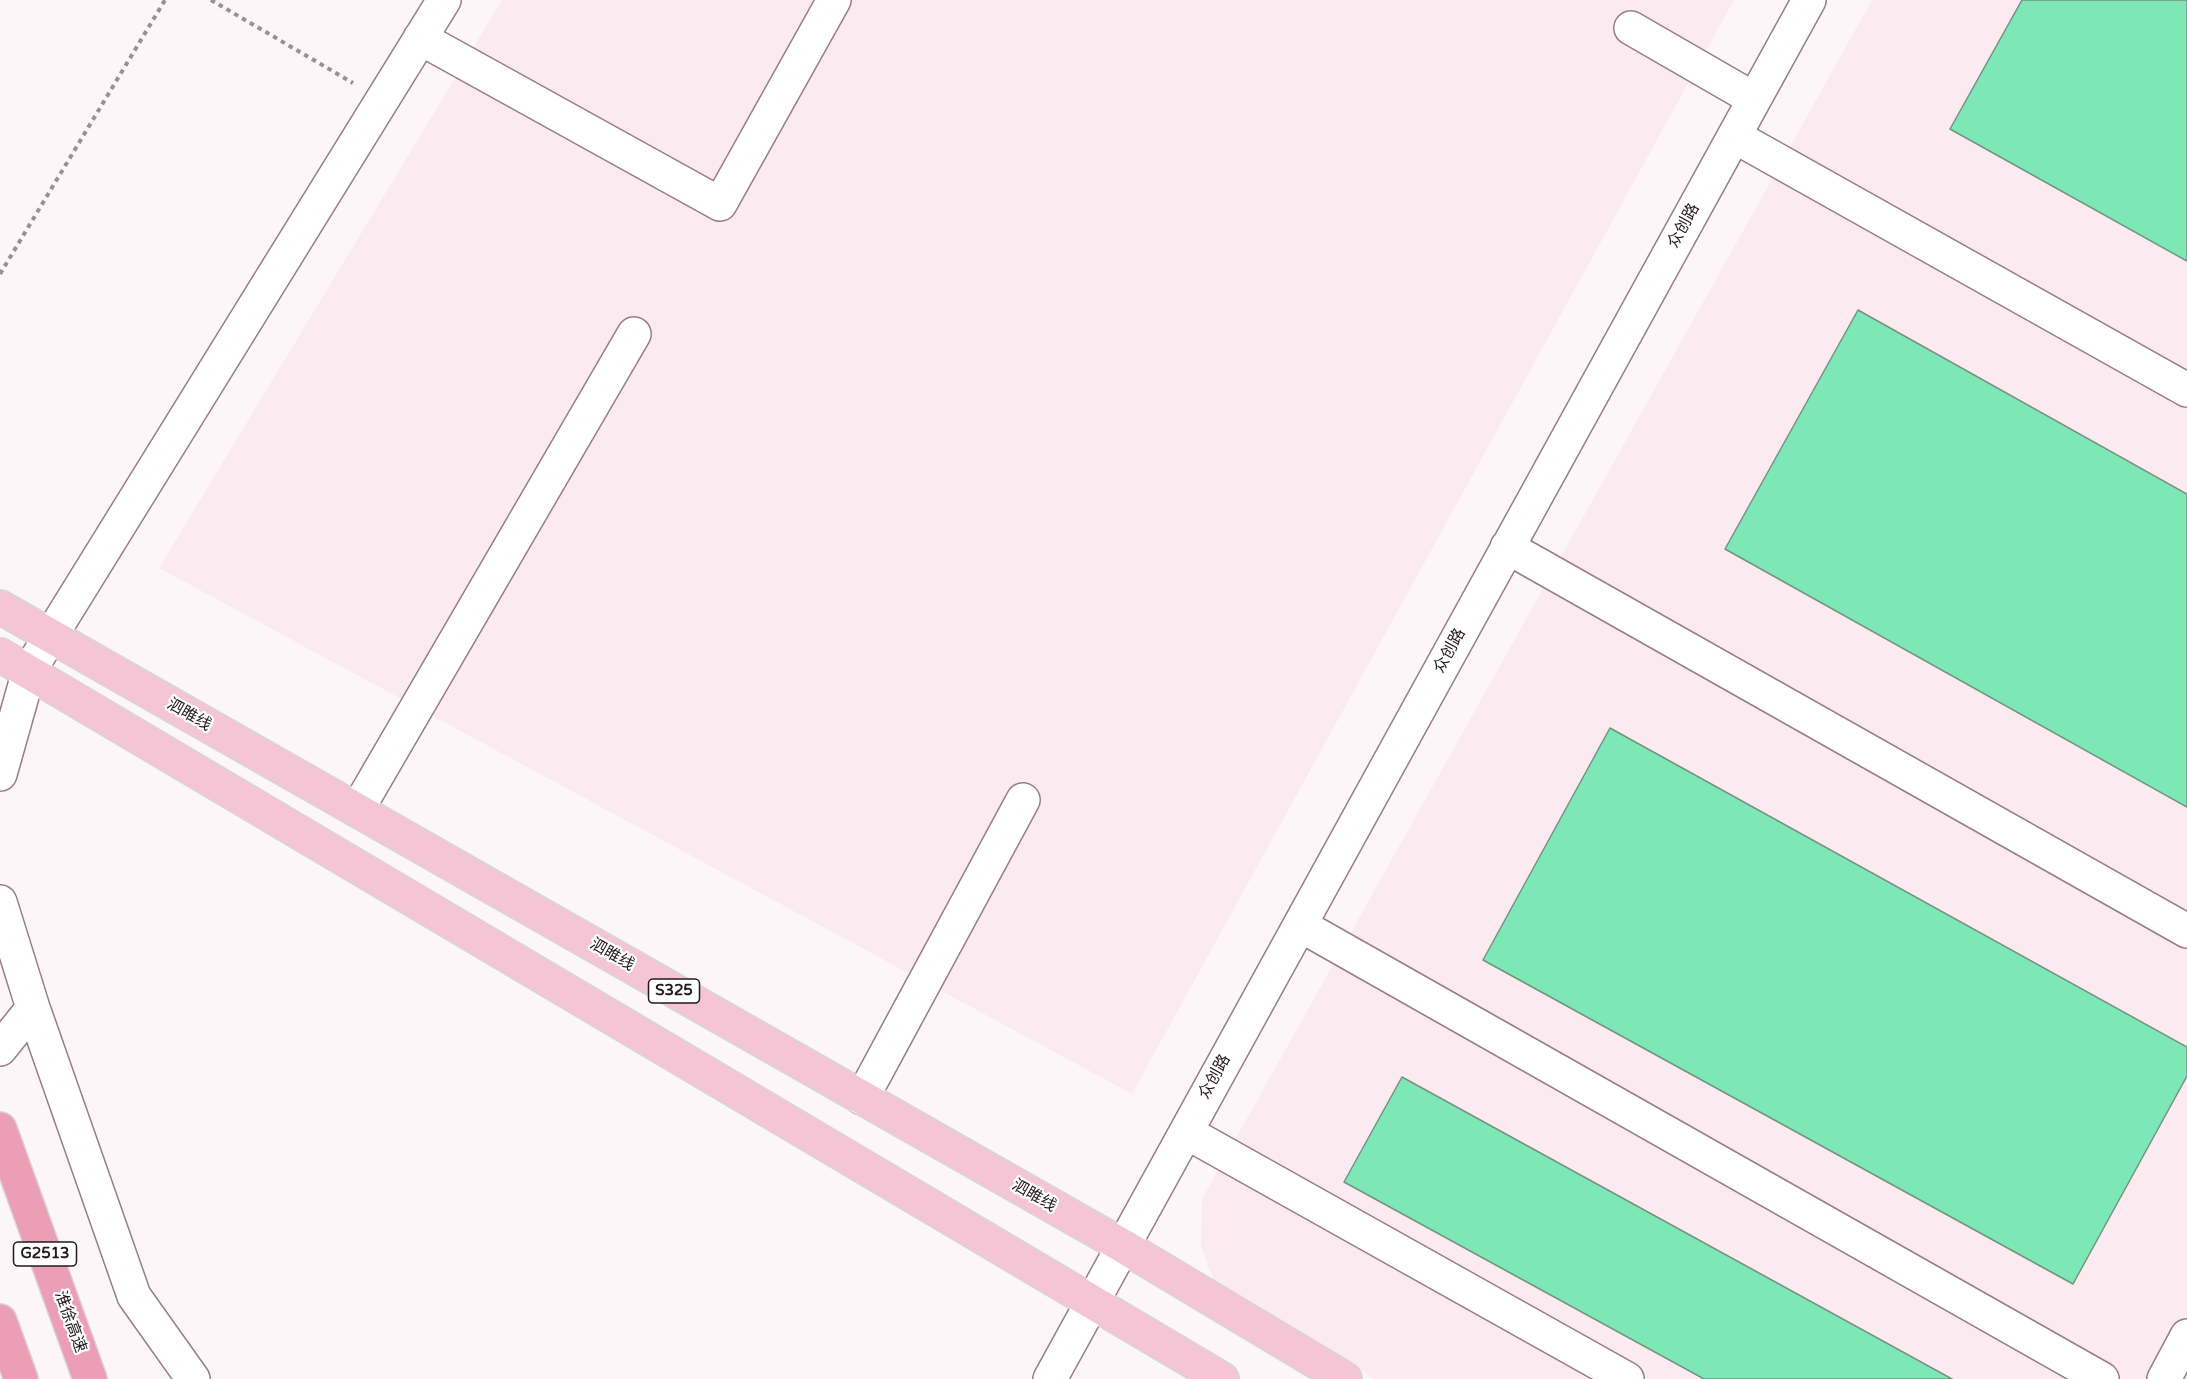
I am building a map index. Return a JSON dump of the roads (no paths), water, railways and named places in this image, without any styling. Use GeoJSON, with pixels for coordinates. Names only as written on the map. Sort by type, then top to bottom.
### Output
{"type":"FeatureCollection","features":[{"type":"Feature","properties":{"kind":"highway","name":"淮徐高速"},"geometry":{"type":"LineString","coordinates":[[0,1130],[90,1379]]}},
{"type":"Feature","properties":{"kind":"highway"},"geometry":{"type":"LineString","coordinates":[[0,1320],[21,1379]]}},
{"type":"Feature","properties":{"kind":"main road","name":"泗睢线"},"geometry":{"type":"LineString","coordinates":[[0,607],[1123,1246],[1346,1379]]}},
{"type":"Feature","properties":{"kind":"main road"},"geometry":{"type":"LineString","coordinates":[[0,655],[1222,1379]]}},
{"type":"Feature","properties":{"kind":"street"},"geometry":{"type":"LineString","coordinates":[[0,774],[29,671],[444,0]]}},
{"type":"Feature","properties":{"kind":"street"},"geometry":{"type":"LineString","coordinates":[[420,38],[720,204],[834,0]]}},
{"type":"Feature","properties":{"kind":"street","name":"众创路"},"geometry":{"type":"LineString","coordinates":[[1050,1379],[1809,0]]}},
{"type":"Feature","properties":{"kind":"street"},"geometry":{"type":"LineString","coordinates":[[1632,28],[1754,99]]}},
{"type":"Feature","properties":{"kind":"street"},"geometry":{"type":"LineString","coordinates":[[1734,136],[2187,390]]}},
{"type":"Feature","properties":{"kind":"street"},"geometry":{"type":"LineString","coordinates":[[357,810],[633,334]]}},
{"type":"Feature","properties":{"kind":"street"},"geometry":{"type":"LineString","coordinates":[[1507,547],[2187,932]]}},
{"type":"Feature","properties":{"kind":"street"},"geometry":{"type":"LineString","coordinates":[[862,1098],[1023,800]]}},
{"type":"Feature","properties":{"kind":"street"},"geometry":{"type":"LineString","coordinates":[[0,902],[33,1008],[134,1296],[193,1379]]}},
{"type":"Feature","properties":{"kind":"street"},"geometry":{"type":"LineString","coordinates":[[1299,925],[2102,1379]]}},
{"type":"Feature","properties":{"kind":"street"},"geometry":{"type":"LineString","coordinates":[[0,1049],[33,1008]]}},
{"type":"Feature","properties":{"kind":"street"},"geometry":{"type":"LineString","coordinates":[[1186,1131],[1627,1379]]}},
{"type":"Feature","properties":{"kind":"street"},"geometry":{"type":"LineString","coordinates":[[2164,1379],[2187,1336]]}}]}
